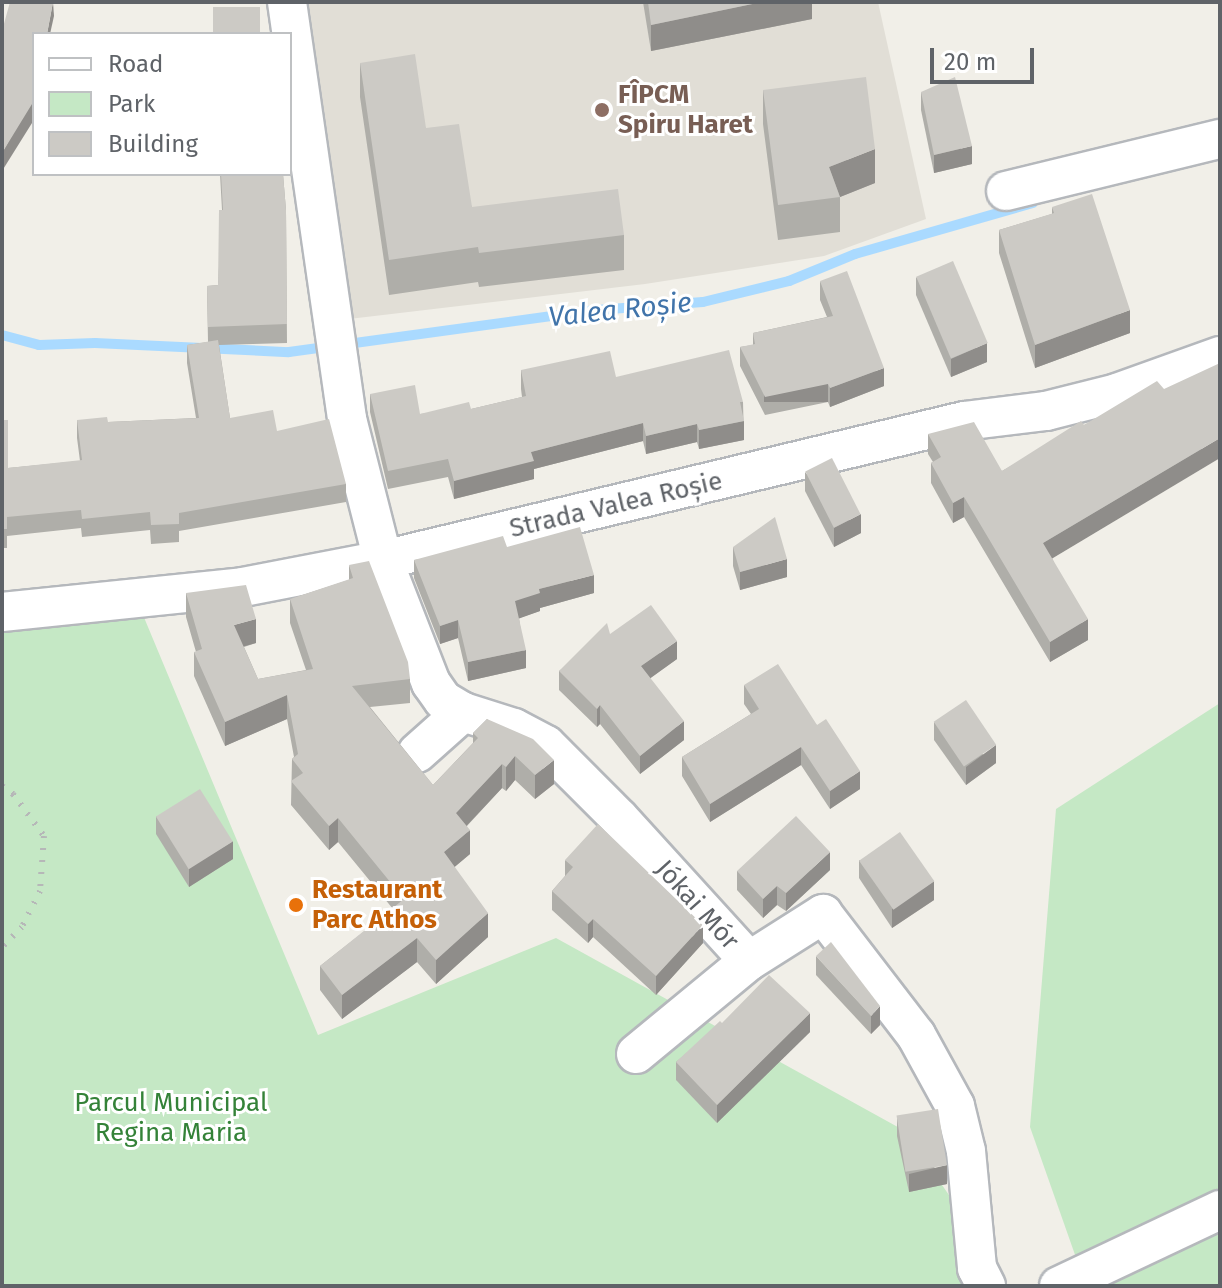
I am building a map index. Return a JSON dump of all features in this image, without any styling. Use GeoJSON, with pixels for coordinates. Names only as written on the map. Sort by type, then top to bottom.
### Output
{"type":"FeatureCollection","features":[{"type":"Feature","properties":{"kind":"street","name":"Jókai Mór"},"geometry":{"type":"LineString","coordinates":[[287,2],[291,32]]}},
{"type":"Feature","properties":{"kind":"street","name":"Jókai Mór"},"geometry":{"type":"LineString","coordinates":[[292,37],[347,419],[383,560],[431,683],[443,700],[463,712],[514,728],[546,745],[619,818],[749,961],[823,914],[916,1035],[955,1106],[966,1151],[977,1268],[986,1286]]}},
{"type":"Feature","properties":{"kind":"street"},"geometry":{"type":"LineString","coordinates":[[1006,191],[1220,139]]}},
{"type":"Feature","properties":{"kind":"street","name":"Strada Valea Roșie"},"geometry":{"type":"LineString","coordinates":[[2,612],[243,587],[383,560],[964,421],[1060,407],[1117,393],[1220,356]]}},
{"type":"Feature","properties":{"kind":"street"},"geometry":{"type":"LineString","coordinates":[[417,753],[463,712]]}},
{"type":"Feature","properties":{"kind":"street"},"geometry":{"type":"LineString","coordinates":[[636,1054],[749,961]]}},
{"type":"Feature","properties":{"kind":"street"},"geometry":{"type":"LineString","coordinates":[[1059,1286],[1220,1210]]}},
{"type":"Feature","properties":{"kind":"shaded area","name":"FÎPCM Spiru Haret"},"geometry":{"type":"Polygon","coordinates":[[[287,2],[878,2],[926,219],[824,256],[645,284],[332,321],[287,2]]]}},
{"type":"Feature","properties":{"kind":"green space","name":"Parcul Municipal Regina Maria"},"geometry":{"type":"Polygon","coordinates":[[[143,615],[318,1035],[556,938],[905,1131],[999,1268],[1005,1286],[2,1286],[2,632],[143,615]]]}},
{"type":"Feature","properties":{"kind":"green space"},"geometry":{"type":"Polygon","coordinates":[[[1220,703],[1220,1286],[1086,1286],[1030,1127],[1056,809],[1220,703]]]}},
{"type":"Feature","properties":{"kind":"building"},"geometry":{"type":"Polygon","coordinates":[[[10,2],[53,2],[47,32],[32,32],[32,104],[2,153],[2,31],[10,2]]]}},
{"type":"Feature","properties":{"kind":"building"},"geometry":{"type":"Polygon","coordinates":[[[648,2],[762,2],[651,25],[648,2]]]}},
{"type":"Feature","properties":{"kind":"building"},"geometry":{"type":"Polygon","coordinates":[[[213,7],[260,7],[260,32],[213,32],[213,7]]]}},
{"type":"Feature","properties":{"kind":"building"},"geometry":{"type":"Polygon","coordinates":[[[415,54],[426,128],[459,124],[472,207],[618,189],[624,235],[479,253],[478,247],[389,260],[360,63],[415,54]]]}},
{"type":"Feature","properties":{"kind":"building"},"geometry":{"type":"Polygon","coordinates":[[[866,77],[875,149],[829,167],[840,197],[778,205],[763,90],[866,77]]]}},
{"type":"Feature","properties":{"kind":"building"},"geometry":{"type":"Polygon","coordinates":[[[955,77],[972,146],[934,155],[921,92],[955,77]]]}},
{"type":"Feature","properties":{"kind":"building"},"geometry":{"type":"Polygon","coordinates":[[[221,176],[283,176],[287,324],[208,327],[207,286],[218,285],[219,210],[223,210],[221,176]]]}},
{"type":"Feature","properties":{"kind":"building"},"geometry":{"type":"Polygon","coordinates":[[[1092,194],[1130,310],[1035,345],[999,230],[1054,213],[1052,207],[1092,194]]]}},
{"type":"Feature","properties":{"kind":"building"},"geometry":{"type":"Polygon","coordinates":[[[953,261],[988,343],[951,359],[916,277],[953,261]]]}},
{"type":"Feature","properties":{"kind":"building"},"geometry":{"type":"Polygon","coordinates":[[[847,271],[884,368],[830,388],[828,384],[765,397],[740,347],[755,344],[753,333],[833,316],[820,281],[847,271]]]}},
{"type":"Feature","properties":{"kind":"building"},"geometry":{"type":"Polygon","coordinates":[[[218,340],[230,418],[273,410],[277,431],[329,419],[346,484],[179,513],[179,524],[151,525],[150,512],[82,519],[81,510],[7,517],[7,529],[2,529],[2,420],[8,420],[8,468],[82,460],[77,420],[107,417],[108,422],[199,418],[187,345],[218,340]]]}},
{"type":"Feature","properties":{"kind":"building"},"geometry":{"type":"Polygon","coordinates":[[[729,350],[743,402],[740,402],[744,421],[699,430],[697,424],[646,436],[643,423],[531,452],[534,461],[454,481],[448,459],[388,471],[370,394],[415,385],[420,414],[469,402],[471,409],[526,396],[521,370],[610,351],[616,377],[729,350]]]}},
{"type":"Feature","properties":{"kind":"building"},"geometry":{"type":"Polygon","coordinates":[[[1220,363],[1220,438],[1043,543],[1088,619],[1050,642],[964,497],[953,503],[931,463],[941,457],[928,434],[974,422],[1002,471],[1081,421],[1084,425],[1157,381],[1164,389],[1220,363]]]}},
{"type":"Feature","properties":{"kind":"building"},"geometry":{"type":"Polygon","coordinates":[[[832,458],[861,514],[834,528],[805,472],[832,458]]]}},
{"type":"Feature","properties":{"kind":"building"},"geometry":{"type":"Polygon","coordinates":[[[775,517],[787,559],[740,572],[733,547],[775,517]]]}},
{"type":"Feature","properties":{"kind":"building"},"geometry":{"type":"Polygon","coordinates":[[[580,527],[594,575],[539,589],[540,593],[515,601],[526,650],[468,662],[458,620],[440,626],[414,560],[503,536],[507,547],[580,527]]]}},
{"type":"Feature","properties":{"kind":"building"},"geometry":{"type":"Polygon","coordinates":[[[369,561],[408,662],[410,679],[352,686],[433,785],[478,738],[473,733],[487,719],[533,739],[554,760],[535,775],[515,756],[506,767],[502,764],[456,813],[470,830],[444,852],[488,913],[436,960],[417,938],[342,995],[320,966],[404,899],[338,818],[329,826],[291,781],[303,773],[292,759],[298,754],[287,695],[225,722],[194,652],[202,649],[186,593],[246,585],[256,619],[234,625],[258,679],[313,669],[290,599],[353,578],[349,565],[369,561]]]}},
{"type":"Feature","properties":{"kind":"building"},"geometry":{"type":"Polygon","coordinates":[[[651,605],[677,641],[641,666],[684,721],[640,756],[600,705],[597,709],[559,671],[607,623],[610,634],[651,605]]]}},
{"type":"Feature","properties":{"kind":"building"},"geometry":{"type":"Polygon","coordinates":[[[778,664],[817,725],[826,719],[860,771],[830,791],[801,747],[710,804],[682,757],[759,709],[744,685],[778,664]]]}},
{"type":"Feature","properties":{"kind":"building"},"geometry":{"type":"Polygon","coordinates":[[[966,700],[996,745],[964,767],[934,722],[966,700]]]}},
{"type":"Feature","properties":{"kind":"building"},"geometry":{"type":"Polygon","coordinates":[[[200,789],[233,842],[189,869],[156,817],[200,789]]]}},
{"type":"Feature","properties":{"kind":"building"},"geometry":{"type":"Polygon","coordinates":[[[796,816],[830,852],[786,893],[777,886],[763,899],[737,871],[796,816]]]}},
{"type":"Feature","properties":{"kind":"building"},"geometry":{"type":"Polygon","coordinates":[[[598,824],[703,925],[656,976],[593,919],[588,924],[552,891],[573,867],[565,860],[598,824]]]}},
{"type":"Feature","properties":{"kind":"building"},"geometry":{"type":"Polygon","coordinates":[[[900,832],[934,881],[893,910],[859,861],[900,832]]]}},
{"type":"Feature","properties":{"kind":"building"},"geometry":{"type":"Polygon","coordinates":[[[831,942],[880,1006],[871,1016],[816,956],[831,942]]]}},
{"type":"Feature","properties":{"kind":"building"},"geometry":{"type":"Polygon","coordinates":[[[769,975],[810,1013],[717,1105],[676,1062],[720,1021],[722,1023],[769,975]]]}},
{"type":"Feature","properties":{"kind":"building"},"geometry":{"type":"Polygon","coordinates":[[[938,1109],[947,1165],[905,1172],[897,1116],[938,1109]]]}},
{"type":"Feature","properties":{"kind":"waterway","name":"Valea Roșie"},"geometry":{"type":"LineString","coordinates":[[2,335],[39,345],[95,343],[289,352],[597,310],[703,302],[789,281],[855,254],[1033,203]]}},
{"type":"Feature","properties":{"kind":"railway"},"geometry":{"type":"LineString","coordinates":[[2,786],[13,794],[44,836],[40,891],[22,927],[2,947]]}},
{"type":"Feature","properties":{"kind":"place","name":"FÎPCM Spiru Haret"},"geometry":{"type":"Point","coordinates":[602,110]}},
{"type":"Feature","properties":{"kind":"place","name":"Restaurant Parc Athos"},"geometry":{"type":"Point","coordinates":[296,905]}}]}
